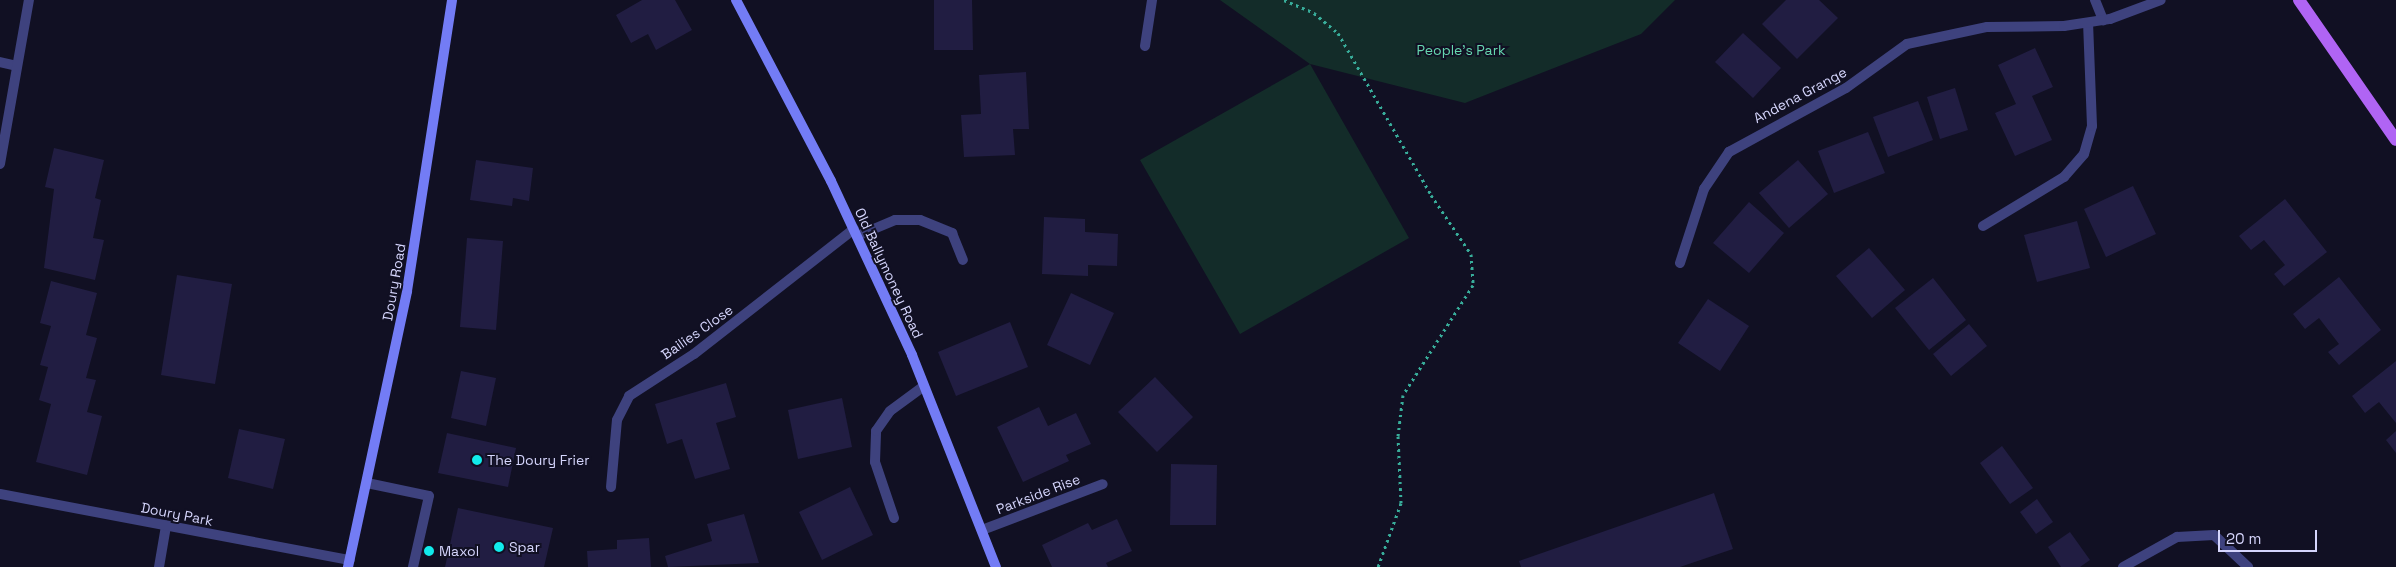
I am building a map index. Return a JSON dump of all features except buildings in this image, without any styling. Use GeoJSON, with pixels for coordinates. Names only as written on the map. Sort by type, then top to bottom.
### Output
{"type":"FeatureCollection","features":[{"type":"Feature","properties":{"kind":"main road"},"geometry":{"type":"LineString","coordinates":[[2299,0],[2396,140]]}},
{"type":"Feature","properties":{"kind":"street"},"geometry":{"type":"LineString","coordinates":[[0,164],[29,0]]}},
{"type":"Feature","properties":{"kind":"street","name":"Doury Road"},"geometry":{"type":"LineString","coordinates":[[349,564],[407,291],[452,0]]}},
{"type":"Feature","properties":{"kind":"street","name":"Old Ballymoney Road"},"geometry":{"type":"LineString","coordinates":[[736,0],[855,232],[924,386],[996,567]]}},
{"type":"Feature","properties":{"kind":"street"},"geometry":{"type":"LineString","coordinates":[[1145,46],[1152,0]]}},
{"type":"Feature","properties":{"kind":"street"},"geometry":{"type":"LineString","coordinates":[[2095,0],[2102,20]]}},
{"type":"Feature","properties":{"kind":"street","name":"Andena Grange"},"geometry":{"type":"LineString","coordinates":[[1680,263],[1704,189],[1729,152],[1846,88],[1907,44],[1987,26],[2102,20],[2161,0]]}},
{"type":"Feature","properties":{"kind":"street"},"geometry":{"type":"LineString","coordinates":[[1983,226],[2064,177],[2084,154],[2092,126],[2088,22]]}},
{"type":"Feature","properties":{"kind":"street"},"geometry":{"type":"LineString","coordinates":[[0,62],[17,66]]}},
{"type":"Feature","properties":{"kind":"street","name":"Bailies Close"},"geometry":{"type":"LineString","coordinates":[[611,487],[617,420],[629,396],[694,354],[855,232],[895,220],[920,220],[952,234],[963,260]]}},
{"type":"Feature","properties":{"kind":"street"},"geometry":{"type":"LineString","coordinates":[[894,518],[875,462],[876,431],[890,411],[924,386]]}},
{"type":"Feature","properties":{"kind":"street"},"geometry":{"type":"LineString","coordinates":[[367,483],[429,496],[413,567]]}},
{"type":"Feature","properties":{"kind":"street","name":"Parkside Rise"},"geometry":{"type":"LineString","coordinates":[[982,530],[1103,484]]}},
{"type":"Feature","properties":{"kind":"street","name":"Doury Park"},"geometry":{"type":"LineString","coordinates":[[0,494],[349,564]]}},
{"type":"Feature","properties":{"kind":"street"},"geometry":{"type":"LineString","coordinates":[[159,567],[166,526]]}},
{"type":"Feature","properties":{"kind":"street"},"geometry":{"type":"LineString","coordinates":[[2123,567],[2177,538],[2214,535],[2248,567]]}},
{"type":"Feature","properties":{"kind":"path"},"geometry":{"type":"LineString","coordinates":[[1284,0],[1314,13],[1338,33],[1431,194],[1471,254],[1473,284],[1403,396],[1398,436],[1401,503],[1378,567]]}},
{"type":"Feature","properties":{"kind":"green space","name":"People's Park"},"geometry":{"type":"Polygon","coordinates":[[[1220,0],[1675,0],[1641,34],[1465,103],[1310,64],[1220,0]]]}},
{"type":"Feature","properties":{"kind":"green space"},"geometry":{"type":"Polygon","coordinates":[[[1310,64],[1409,238],[1240,334],[1140,160],[1310,64]]]}},
{"type":"Feature","properties":{"kind":"place","name":"The Doury Frier"},"geometry":{"type":"Point","coordinates":[477,460]}},
{"type":"Feature","properties":{"kind":"place","name":"Spar"},"geometry":{"type":"Point","coordinates":[499,547]}},
{"type":"Feature","properties":{"kind":"place","name":"Maxol"},"geometry":{"type":"Point","coordinates":[429,551]}}]}
